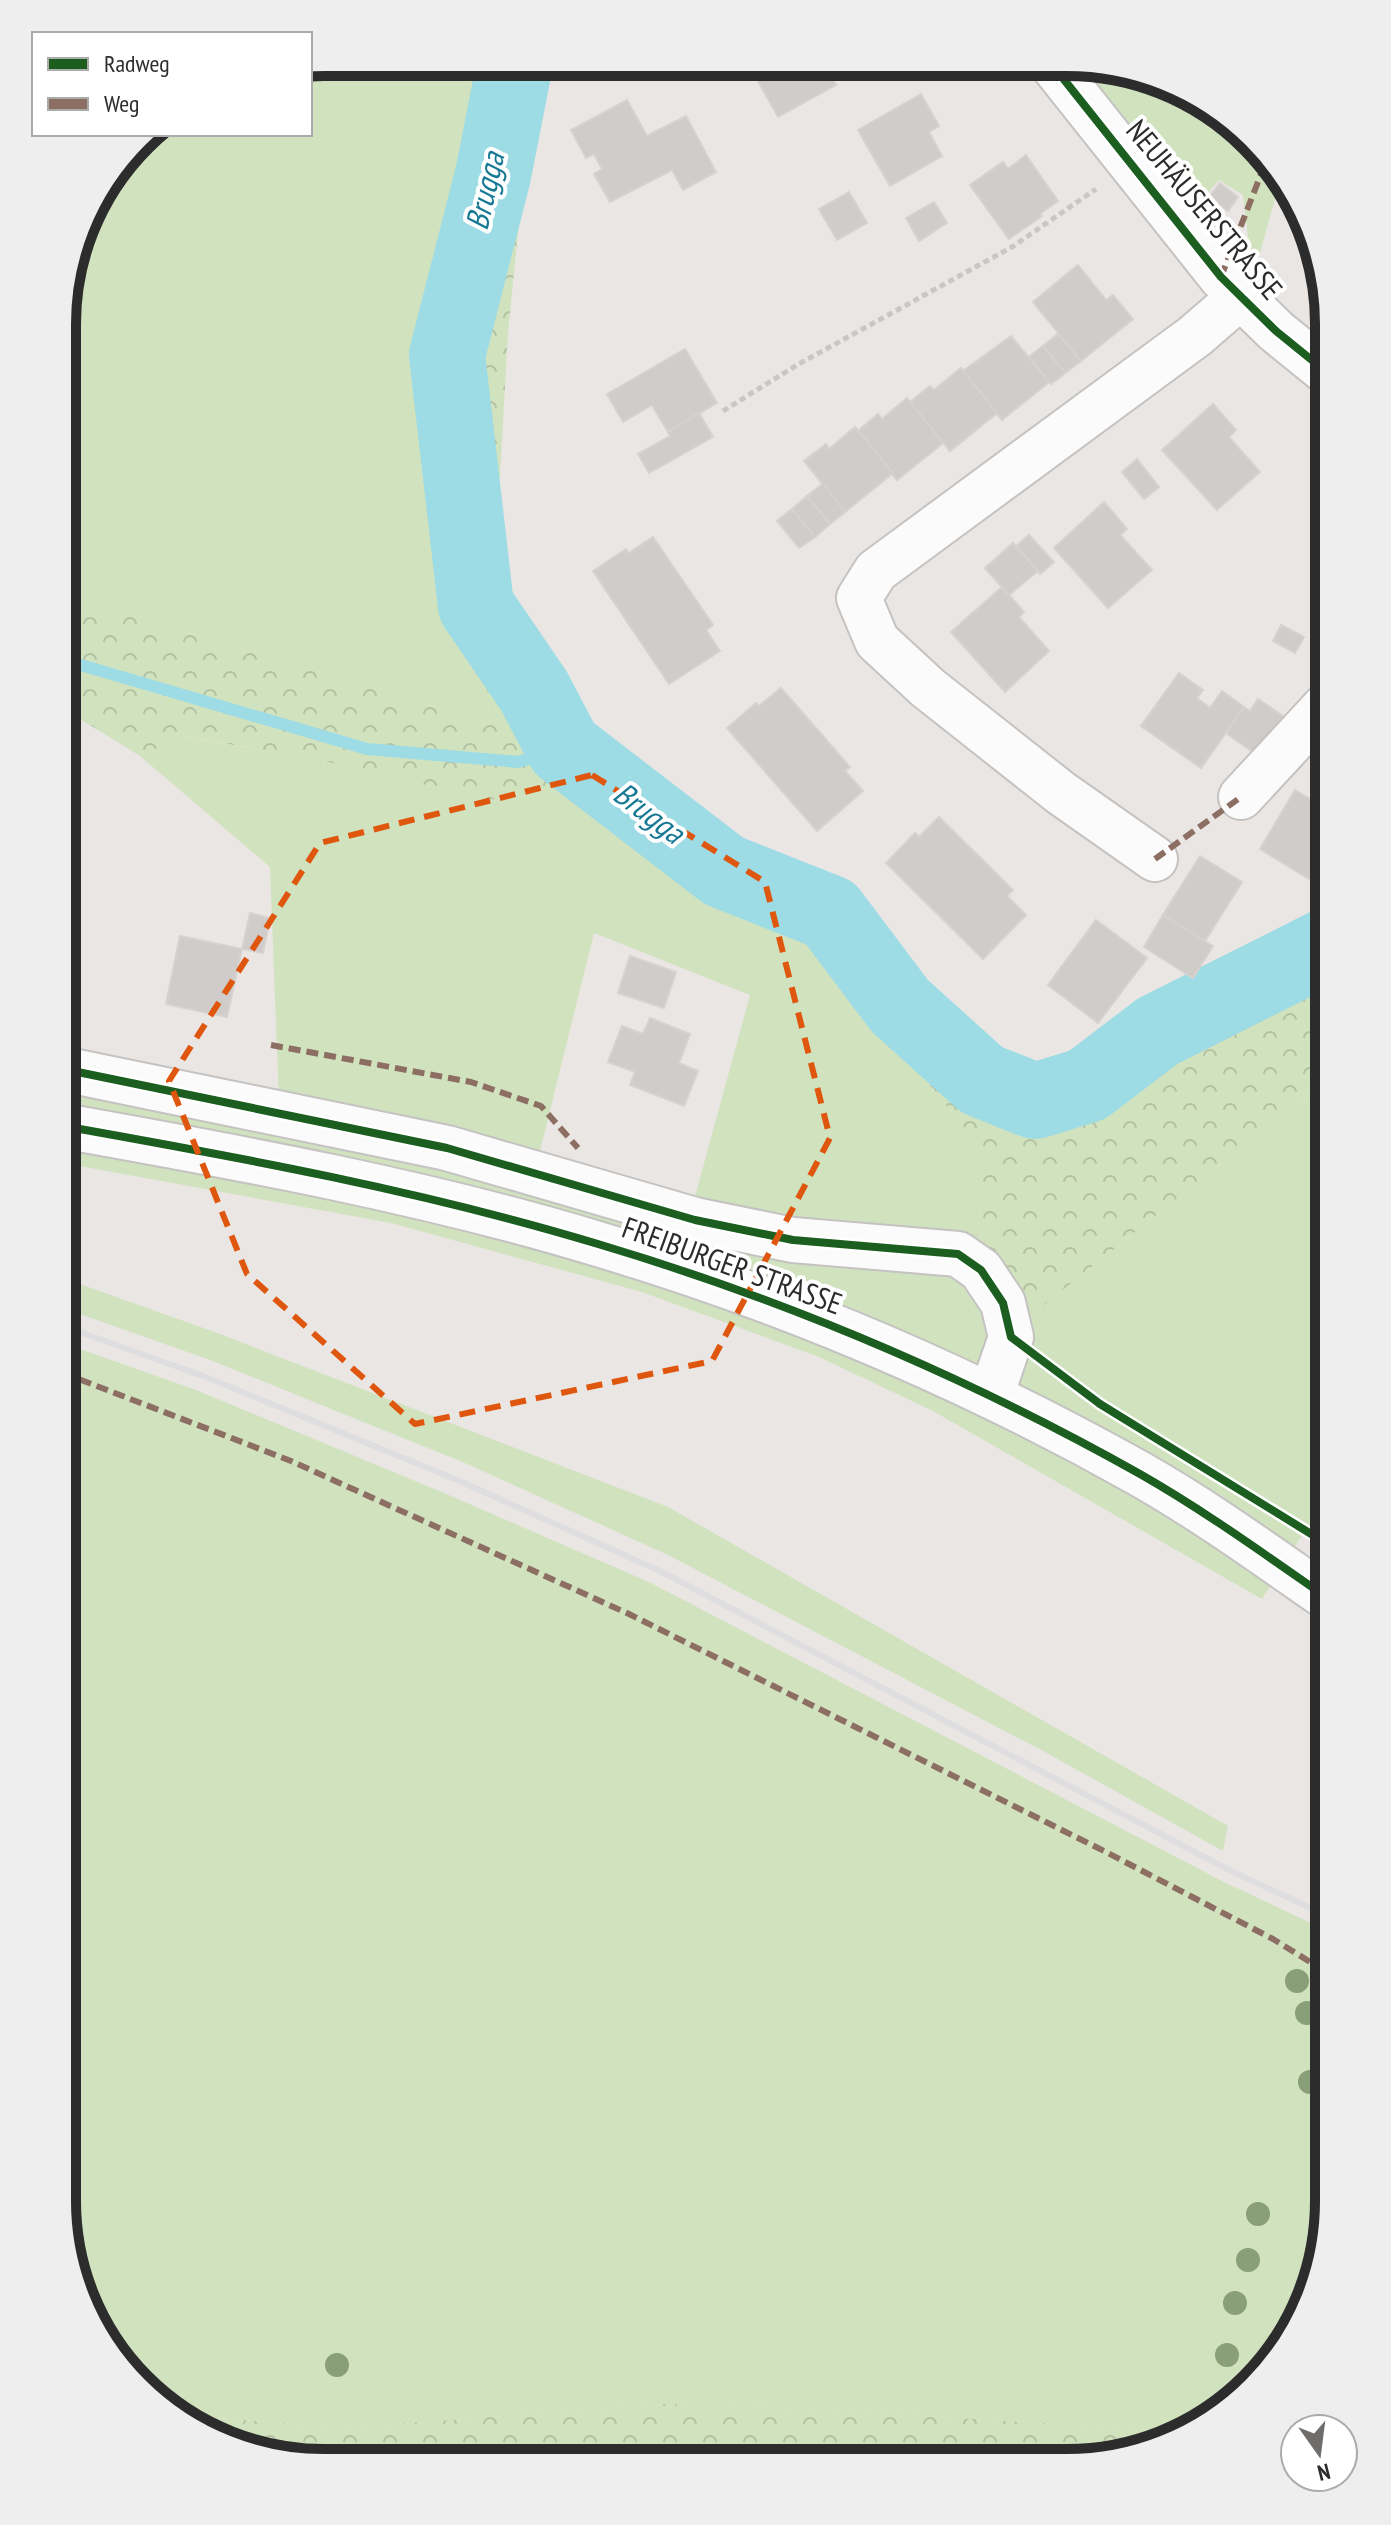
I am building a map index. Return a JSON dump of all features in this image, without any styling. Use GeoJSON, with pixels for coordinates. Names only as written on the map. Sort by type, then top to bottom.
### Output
{"type":"FeatureCollection","features":[{"type":"Feature","properties":{"kind":"street","name":"NEUHÄUSERSTRASSE"},"geometry":{"type":"LineString","coordinates":[[1061,76],[1133,163],[1188,237],[1240,297],[1315,363]]}},
{"type":"Feature","properties":{"kind":"street","name":"NEUHÄUSERSTRASSE"},"geometry":{"type":"LineString","coordinates":[[1155,859],[1061,793],[928,688],[877,641],[859,598],[876,571],[1195,336],[1240,297]]}},
{"type":"Feature","properties":{"kind":"street"},"geometry":{"type":"LineString","coordinates":[[1241,797],[1315,717]]}},
{"type":"Feature","properties":{"kind":"street","name":"FREIBURGER STRASSE"},"geometry":{"type":"LineString","coordinates":[[76,1072],[447,1148],[695,1220],[793,1240],[958,1254],[981,1270],[1003,1303],[1011,1337],[991,1396]]}},
{"type":"Feature","properties":{"kind":"street","name":"FREIBURGER STRASSE"},"geometry":{"type":"LineString","coordinates":[[76,1128],[235,1157],[447,1203],[600,1244],[728,1287],[874,1343],[991,1396],[1141,1475],[1314,1589]]}},
{"type":"Feature","properties":{"kind":"path"},"geometry":{"type":"LineString","coordinates":[[723,411],[797,365],[1012,247],[1133,163]]}},
{"type":"Feature","properties":{"kind":"highlighted area"},"geometry":{"type":"Polygon","coordinates":[[[592,775],[765,882],[830,1138],[712,1361],[415,1424],[247,1274],[169,1081],[320,843],[592,775]]]}},
{"type":"Feature","properties":{"kind":"green space"},"geometry":{"type":"Polygon","coordinates":[[[312,77],[484,77],[432,392],[431,476],[466,639],[486,682],[490,723],[76,599],[78,291],[89,244],[109,200],[137,160],[161,136],[312,136],[312,77]]]}},
{"type":"Feature","properties":{"kind":"green space"},"geometry":{"type":"Polygon","coordinates":[[[484,77],[541,77],[524,172],[508,334],[495,563],[543,669],[600,739],[721,832],[860,911],[1007,1079],[1075,1077],[1150,1025],[1315,934],[1315,1089],[1024,1321],[975,1247],[986,1154],[800,927],[683,873],[584,791],[487,800],[344,765],[184,736],[140,756],[76,716],[76,599],[490,723],[486,682],[466,639],[431,476],[432,392],[484,77]]]}},
{"type":"Feature","properties":{"kind":"green space"},"geometry":{"type":"Polygon","coordinates":[[[1089,78],[1147,89],[1177,102],[1231,137],[1254,160],[1277,193],[1253,277],[1243,195],[1219,180],[1208,193],[1162,159],[1148,157],[1089,78]]]}},
{"type":"Feature","properties":{"kind":"green space"},"geometry":{"type":"Polygon","coordinates":[[[183,736],[344,765],[487,800],[584,791],[683,873],[800,927],[986,1154],[975,1247],[1024,1321],[1315,1089],[1314,1527],[1309,1524],[1262,1599],[933,1411],[819,1357],[642,1292],[391,1223],[76,1165],[76,1063],[279,1102],[270,867],[140,756],[183,736]],[[594,933],[537,1163],[691,1211],[750,995],[594,933]]]}},
{"type":"Feature","properties":{"kind":"green space"},"geometry":{"type":"Polygon","coordinates":[[[76,1283],[220,1334],[668,1507],[1228,1826],[1223,1851],[1045,1752],[668,1555],[465,1463],[210,1360],[76,1313],[76,1283]]]}},
{"type":"Feature","properties":{"kind":"green space"},"geometry":{"type":"Polygon","coordinates":[[[76,1348],[196,1390],[651,1583],[1224,1882],[1314,1924],[1314,2217],[1302,2281],[1282,2325],[1264,2352],[1218,2398],[1177,2423],[1160,2430],[826,2410],[666,2404],[343,2428],[202,2417],[173,2398],[137,2365],[118,2339],[89,2281],[81,2250],[76,2201],[76,1348]]]}},
{"type":"Feature","properties":{"kind":"green space"},"geometry":{"type":"Polygon","coordinates":[[[666,2404],[826,2410],[1160,2430],[1116,2444],[1067,2449],[324,2449],[260,2441],[202,2417],[343,2428],[666,2404]]]}},
{"type":"Feature","properties":{"kind":"building"},"geometry":{"type":"Polygon","coordinates":[[[755,76],[839,76],[833,80],[836,85],[778,117],[755,76]]]}},
{"type":"Feature","properties":{"kind":"building"},"geometry":{"type":"Polygon","coordinates":[[[921,94],[939,126],[929,132],[942,156],[890,186],[858,130],[921,94]]]}},
{"type":"Feature","properties":{"kind":"building"},"geometry":{"type":"Polygon","coordinates":[[[627,100],[647,136],[686,116],[716,172],[683,190],[672,170],[610,202],[594,174],[602,169],[594,154],[586,158],[571,130],[627,100]]]}},
{"type":"Feature","properties":{"kind":"building"},"geometry":{"type":"Polygon","coordinates":[[[1026,155],[1058,201],[1009,239],[970,185],[1003,162],[1008,169],[1026,155]]]}},
{"type":"Feature","properties":{"kind":"building"},"geometry":{"type":"Polygon","coordinates":[[[1220,183],[1238,197],[1228,211],[1209,197],[1220,183]]]}},
{"type":"Feature","properties":{"kind":"building"},"geometry":{"type":"Polygon","coordinates":[[[849,192],[867,223],[837,240],[819,209],[849,192]]]}},
{"type":"Feature","properties":{"kind":"building"},"geometry":{"type":"Polygon","coordinates":[[[934,202],[947,223],[919,241],[906,218],[934,202]]]}},
{"type":"Feature","properties":{"kind":"building"},"geometry":{"type":"Polygon","coordinates":[[[1078,265],[1106,300],[1113,295],[1133,319],[1081,361],[1033,302],[1078,265]]]}},
{"type":"Feature","properties":{"kind":"building"},"geometry":{"type":"Polygon","coordinates":[[[1058,334],[1081,361],[1065,373],[1043,346],[1058,334]]]}},
{"type":"Feature","properties":{"kind":"building"},"geometry":{"type":"Polygon","coordinates":[[[1011,336],[1049,382],[1002,420],[963,371],[1011,336]]]}},
{"type":"Feature","properties":{"kind":"building"},"geometry":{"type":"Polygon","coordinates":[[[1043,346],[1065,373],[1051,384],[1029,357],[1043,346]]]}},
{"type":"Feature","properties":{"kind":"building"},"geometry":{"type":"Polygon","coordinates":[[[685,349],[717,403],[668,432],[652,405],[623,422],[607,394],[685,349]]]}},
{"type":"Feature","properties":{"kind":"building"},"geometry":{"type":"Polygon","coordinates":[[[961,368],[997,413],[950,451],[910,402],[930,386],[934,390],[961,368]]]}},
{"type":"Feature","properties":{"kind":"building"},"geometry":{"type":"Polygon","coordinates":[[[907,398],[943,443],[897,480],[858,431],[878,414],[882,419],[907,398]]]}},
{"type":"Feature","properties":{"kind":"building"},"geometry":{"type":"Polygon","coordinates":[[[1213,404],[1236,430],[1229,437],[1260,472],[1217,510],[1162,450],[1213,404]]]}},
{"type":"Feature","properties":{"kind":"building"},"geometry":{"type":"Polygon","coordinates":[[[699,413],[713,437],[649,473],[638,454],[670,436],[668,432],[699,413]]]}},
{"type":"Feature","properties":{"kind":"building"},"geometry":{"type":"Polygon","coordinates":[[[855,427],[893,473],[845,512],[804,461],[826,444],[829,449],[855,427]]]}},
{"type":"Feature","properties":{"kind":"building"},"geometry":{"type":"Polygon","coordinates":[[[1137,459],[1159,487],[1144,499],[1122,472],[1137,459]]]}},
{"type":"Feature","properties":{"kind":"building"},"geometry":{"type":"Polygon","coordinates":[[[823,484],[845,512],[830,524],[807,496],[823,484]]]}},
{"type":"Feature","properties":{"kind":"building"},"geometry":{"type":"Polygon","coordinates":[[[807,496],[830,524],[815,537],[792,509],[807,496]]]}},
{"type":"Feature","properties":{"kind":"building"},"geometry":{"type":"Polygon","coordinates":[[[1104,502],[1127,529],[1120,535],[1152,570],[1108,608],[1054,548],[1104,502]]]}},
{"type":"Feature","properties":{"kind":"building"},"geometry":{"type":"Polygon","coordinates":[[[792,509],[815,537],[799,548],[777,521],[792,509]]]}},
{"type":"Feature","properties":{"kind":"building"},"geometry":{"type":"Polygon","coordinates":[[[1029,535],[1054,562],[1040,574],[1016,546],[1029,535]]]}},
{"type":"Feature","properties":{"kind":"building"},"geometry":{"type":"Polygon","coordinates":[[[653,537],[713,625],[706,630],[720,651],[669,684],[593,571],[626,549],[629,553],[653,537]]]}},
{"type":"Feature","properties":{"kind":"building"},"geometry":{"type":"Polygon","coordinates":[[[1013,543],[1038,571],[1009,595],[985,568],[1013,543]]]}},
{"type":"Feature","properties":{"kind":"building"},"geometry":{"type":"Polygon","coordinates":[[[1002,587],[1024,612],[1019,617],[1049,651],[1005,692],[951,632],[1002,587]]]}},
{"type":"Feature","properties":{"kind":"building"},"geometry":{"type":"Polygon","coordinates":[[[1281,625],[1304,637],[1295,653],[1273,641],[1281,625]]]}},
{"type":"Feature","properties":{"kind":"building"},"geometry":{"type":"Polygon","coordinates":[[[1179,673],[1203,690],[1197,698],[1210,708],[1222,691],[1244,707],[1201,768],[1141,726],[1179,673]]]}},
{"type":"Feature","properties":{"kind":"building"},"geometry":{"type":"Polygon","coordinates":[[[781,688],[850,767],[845,771],[863,791],[817,831],[727,728],[756,703],[759,706],[781,688]]]}},
{"type":"Feature","properties":{"kind":"building"},"geometry":{"type":"Polygon","coordinates":[[[1258,699],[1296,725],[1263,759],[1226,733],[1244,707],[1250,711],[1258,699]]]}},
{"type":"Feature","properties":{"kind":"building"},"geometry":{"type":"Polygon","coordinates":[[[1295,790],[1315,802],[1315,869],[1309,879],[1260,849],[1295,790]]]}},
{"type":"Feature","properties":{"kind":"building"},"geometry":{"type":"Polygon","coordinates":[[[939,817],[1013,890],[1007,896],[1026,915],[983,959],[886,863],[915,833],[919,837],[939,817]]]}},
{"type":"Feature","properties":{"kind":"building"},"geometry":{"type":"Polygon","coordinates":[[[1200,856],[1242,882],[1205,941],[1163,915],[1200,856]]]}},
{"type":"Feature","properties":{"kind":"building"},"geometry":{"type":"Polygon","coordinates":[[[250,913],[270,918],[263,953],[242,949],[250,913]]]}},
{"type":"Feature","properties":{"kind":"building"},"geometry":{"type":"Polygon","coordinates":[[[1163,915],[1213,946],[1193,978],[1144,947],[1163,915]]]}},
{"type":"Feature","properties":{"kind":"building"},"geometry":{"type":"Polygon","coordinates":[[[1096,920],[1147,958],[1098,1023],[1048,985],[1096,920]]]}},
{"type":"Feature","properties":{"kind":"building"},"geometry":{"type":"Polygon","coordinates":[[[180,936],[242,949],[227,1017],[166,1004],[180,936]]]}},
{"type":"Feature","properties":{"kind":"building"},"geometry":{"type":"Polygon","coordinates":[[[630,956],[676,972],[664,1008],[618,993],[630,956]]]}},
{"type":"Feature","properties":{"kind":"building"},"geometry":{"type":"Polygon","coordinates":[[[650,1018],[690,1034],[679,1063],[698,1071],[684,1106],[630,1085],[635,1072],[608,1062],[622,1026],[643,1034],[650,1018]]]}},
{"type":"Feature","properties":{"kind":"waterway","name":"Brugga"},"geometry":{"type":"LineString","coordinates":[[512,77],[493,175],[447,355],[476,606],[534,691],[564,748],[724,871],[830,913],[900,1006],[982,1080],[1035,1101],[1087,1085],[1158,1031],[1315,952]]}},
{"type":"Feature","properties":{"kind":"waterway"},"geometry":{"type":"LineString","coordinates":[[76,664],[367,749],[518,762],[564,748]]}},
{"type":"Feature","properties":{"kind":"railway"},"geometry":{"type":"LineString","coordinates":[[76,1331],[206,1377],[462,1482],[662,1572],[1233,1872],[1314,1910]]}},
{"type":"Feature","properties":{"kind":"marked path"},"geometry":{"type":"LineString","coordinates":[[1221,277],[1262,171]]}},
{"type":"Feature","properties":{"kind":"marked path"},"geometry":{"type":"LineString","coordinates":[[1155,859],[1241,797]]}},
{"type":"Feature","properties":{"kind":"marked path"},"geometry":{"type":"LineString","coordinates":[[271,1045],[471,1082],[541,1106],[578,1148]]}},
{"type":"Feature","properties":{"kind":"marked path"},"geometry":{"type":"LineString","coordinates":[[76,1378],[291,1461],[629,1614],[1104,1851],[1273,1939],[1314,1964]]}},
{"type":"Feature","properties":{"kind":"cycle path"},"geometry":{"type":"LineString","coordinates":[[1061,76],[1221,277],[1276,331],[1315,363]]}},
{"type":"Feature","properties":{"kind":"cycle path"},"geometry":{"type":"LineString","coordinates":[[76,1072],[447,1148],[695,1220],[793,1240],[958,1254],[981,1270],[1003,1303],[1011,1337],[1100,1404],[1314,1536]]}},
{"type":"Feature","properties":{"kind":"cycle path"},"geometry":{"type":"LineString","coordinates":[[76,1128],[265,1163],[466,1208],[598,1244],[738,1290],[875,1344],[1010,1405],[1140,1474],[1236,1534],[1314,1589]]}}]}
